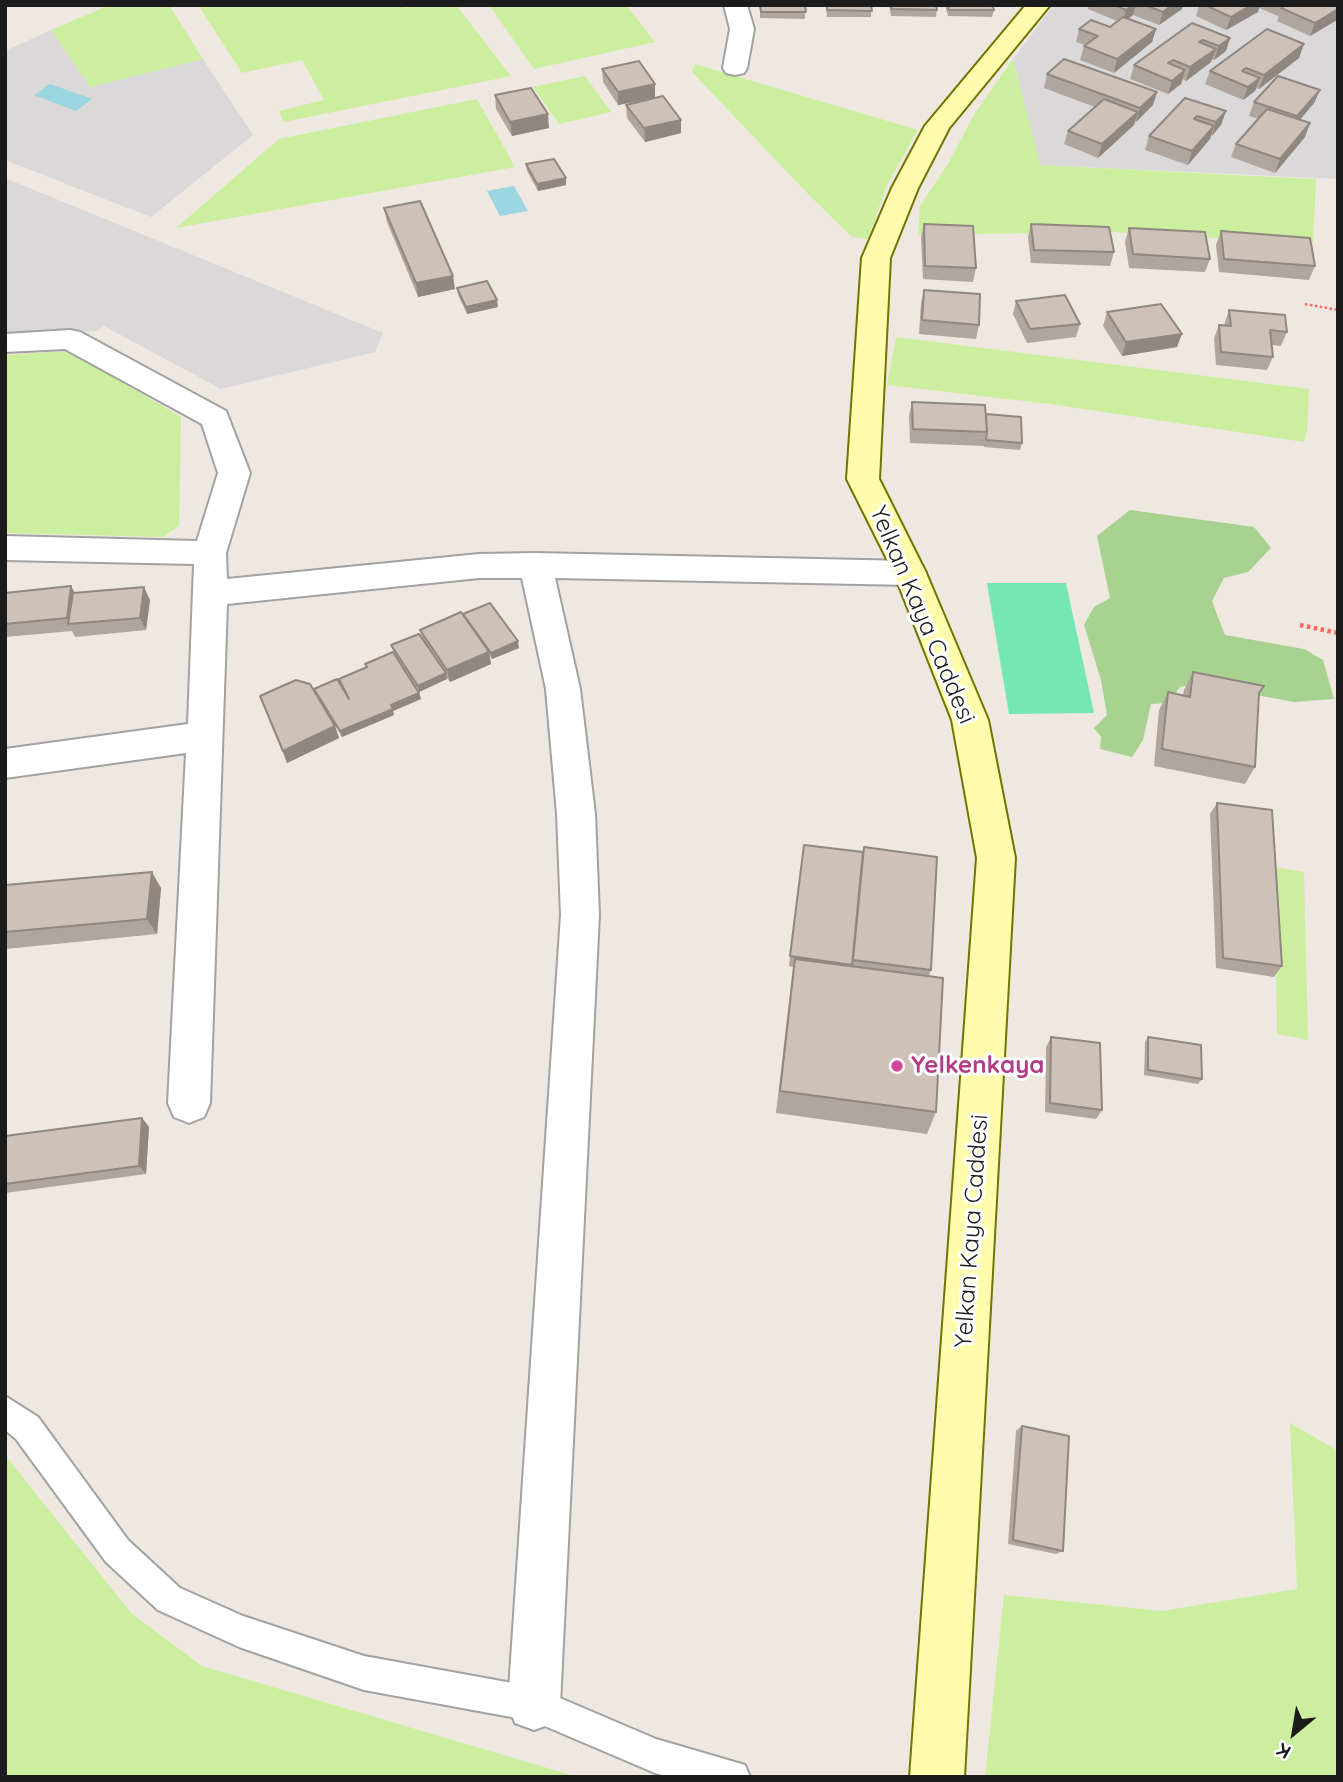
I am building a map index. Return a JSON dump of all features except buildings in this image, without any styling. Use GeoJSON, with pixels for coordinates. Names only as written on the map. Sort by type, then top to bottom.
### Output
{"type":"FeatureCollection","features":[{"type":"Feature","properties":{"kind":"street"},"geometry":{"type":"LineString","coordinates":[[735,5],[742,29],[735,68]]}},
{"type":"Feature","properties":{"kind":"street","name":"Yelkan Kaya Caddesi"},"geometry":{"type":"LineString","coordinates":[[937,1777],[996,858],[970,720],[910,573],[863,479],[876,258],[905,188],[938,126],[1039,5]]}},
{"type":"Feature","properties":{"kind":"street"},"geometry":{"type":"LineString","coordinates":[[5,343],[70,339],[215,418],[234,473],[210,553],[211,593],[189,1103]]}},
{"type":"Feature","properties":{"kind":"street"},"geometry":{"type":"LineString","coordinates":[[5,548],[210,553]]}},
{"type":"Feature","properties":{"kind":"street"},"geometry":{"type":"LineString","coordinates":[[534,1704],[580,915],[576,814],[563,689],[536,565]]}},
{"type":"Feature","properties":{"kind":"street"},"geometry":{"type":"LineString","coordinates":[[211,593],[479,566],[910,573]]}},
{"type":"Feature","properties":{"kind":"street"},"geometry":{"type":"LineString","coordinates":[[5,764],[205,736]]}},
{"type":"Feature","properties":{"kind":"lane"},"geometry":{"type":"LineString","coordinates":[[5,1411],[27,1428],[117,1551],[169,1599],[239,1631],[364,1673],[534,1704],[655,1756],[733,1777]]}},
{"type":"Feature","properties":{"kind":"path"},"geometry":{"type":"LineString","coordinates":[[1305,304],[1338,310]]}},
{"type":"Feature","properties":{"kind":"path"},"geometry":{"type":"LineString","coordinates":[[1300,625],[1338,633]]}},
{"type":"Feature","properties":{"kind":"shaded area"},"geometry":{"type":"Polygon","coordinates":[[[1054,5],[1338,5],[1335,13],[1338,18],[1338,179],[1039,165],[1013,59],[1054,5]]]}},
{"type":"Feature","properties":{"kind":"shaded area"},"geometry":{"type":"Polygon","coordinates":[[[51,30],[90,86],[203,59],[253,135],[151,217],[5,160],[5,51],[51,30]]]}},
{"type":"Feature","properties":{"kind":"shaded area"},"geometry":{"type":"Polygon","coordinates":[[[5,178],[383,333],[375,352],[221,389],[104,326],[97,331],[5,335],[5,178]]]}},
{"type":"Feature","properties":{"kind":"green space"},"geometry":{"type":"Polygon","coordinates":[[[110,5],[169,5],[203,59],[90,87],[51,30],[110,5]]]}},
{"type":"Feature","properties":{"kind":"green space"},"geometry":{"type":"Polygon","coordinates":[[[198,5],[403,5],[405,8],[456,5],[511,76],[284,122],[279,111],[324,100],[302,60],[242,73],[198,5]]]}},
{"type":"Feature","properties":{"kind":"green space"},"geometry":{"type":"Polygon","coordinates":[[[489,5],[626,5],[655,42],[534,69],[489,5]]]}},
{"type":"Feature","properties":{"kind":"green space"},"geometry":{"type":"Polygon","coordinates":[[[1013,59],[1040,165],[1316,179],[1313,244],[1112,232],[918,235],[920,206],[948,164],[975,113],[1013,59]]]}},
{"type":"Feature","properties":{"kind":"green space"},"geometry":{"type":"Polygon","coordinates":[[[695,64],[918,130],[887,185],[868,239],[852,237],[808,194],[692,72],[695,64]]]}},
{"type":"Feature","properties":{"kind":"green space"},"geometry":{"type":"Polygon","coordinates":[[[585,76],[611,112],[559,124],[533,87],[585,76]]]}},
{"type":"Feature","properties":{"kind":"green space"},"geometry":{"type":"Polygon","coordinates":[[[477,99],[515,167],[176,228],[279,139],[477,99]]]}},
{"type":"Feature","properties":{"kind":"green space"},"geometry":{"type":"Polygon","coordinates":[[[896,337],[1309,389],[1307,432],[1304,442],[1050,404],[887,385],[896,337]]]}},
{"type":"Feature","properties":{"kind":"green space"},"geometry":{"type":"Polygon","coordinates":[[[69,351],[181,417],[179,526],[163,537],[5,533],[5,355],[69,351]]]}},
{"type":"Feature","properties":{"kind":"green space"},"geometry":{"type":"Polygon","coordinates":[[[1130,510],[1254,527],[1271,548],[1248,572],[1224,578],[1212,601],[1225,635],[1304,649],[1323,660],[1334,699],[1294,702],[1196,684],[1180,687],[1169,703],[1151,704],[1143,740],[1132,757],[1100,749],[1101,737],[1094,728],[1107,715],[1101,680],[1084,625],[1094,607],[1110,598],[1097,536],[1130,510]]]}},
{"type":"Feature","properties":{"kind":"green space"},"geometry":{"type":"Polygon","coordinates":[[[987,583],[1066,583],[1094,713],[1009,714],[987,583]]]}},
{"type":"Feature","properties":{"kind":"green space"},"geometry":{"type":"Polygon","coordinates":[[[1275,867],[1304,872],[1308,1040],[1277,1034],[1275,867]]]}},
{"type":"Feature","properties":{"kind":"green space"},"geometry":{"type":"Polygon","coordinates":[[[1290,1423],[1338,1451],[1338,1777],[985,1777],[1004,1595],[1162,1611],[1297,1589],[1290,1423]]]}},
{"type":"Feature","properties":{"kind":"green space"},"geometry":{"type":"Polygon","coordinates":[[[5,1455],[132,1614],[202,1666],[578,1777],[5,1777],[5,1455]]]}},
{"type":"Feature","properties":{"kind":"water"},"geometry":{"type":"Polygon","coordinates":[[[50,84],[92,99],[76,111],[34,95],[50,84]]]}},
{"type":"Feature","properties":{"kind":"water"},"geometry":{"type":"Polygon","coordinates":[[[514,186],[528,211],[500,216],[487,191],[514,186]]]}},
{"type":"Feature","properties":{"kind":"place","name":"Yelkenkaya"},"geometry":{"type":"Point","coordinates":[897,1066]}}]}
